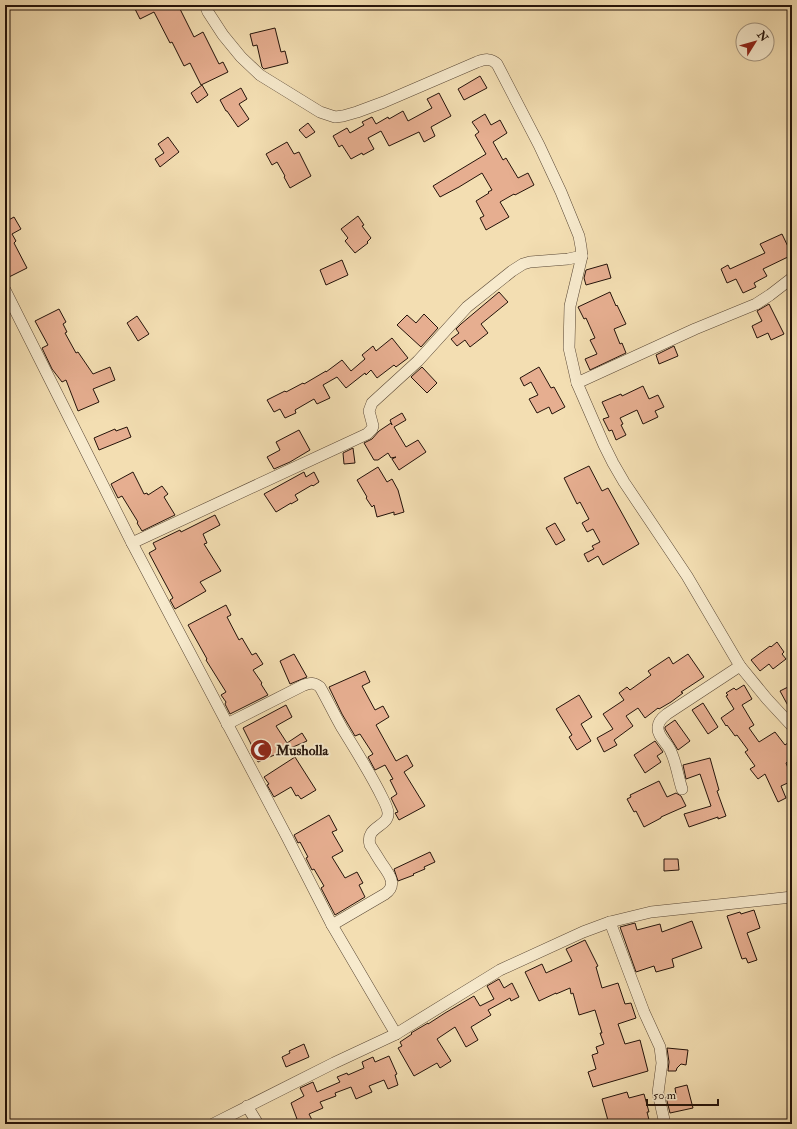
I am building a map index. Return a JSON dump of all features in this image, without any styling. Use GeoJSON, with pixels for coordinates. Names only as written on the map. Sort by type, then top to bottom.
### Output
{"type":"FeatureCollection","features":[{"type":"Feature","properties":{"kind":"street"},"geometry":{"type":"LineString","coordinates":[[205,5],[223,35],[241,57],[260,75],[320,112],[335,117],[357,112],[384,102],[477,62],[488,59],[494,61],[539,145],[561,192],[579,236],[582,256],[570,306],[569,348],[577,384],[612,463],[662,541],[687,576],[740,666],[767,699],[792,726]]}},
{"type":"Feature","properties":{"kind":"street"},"geometry":{"type":"LineString","coordinates":[[132,543],[367,434],[372,430],[373,426],[369,411],[372,403],[418,361],[472,302],[523,264],[582,256]]}},
{"type":"Feature","properties":{"kind":"street"},"geometry":{"type":"LineString","coordinates":[[577,384],[695,329],[756,304],[792,278]]}},
{"type":"Feature","properties":{"kind":"street"},"geometry":{"type":"LineString","coordinates":[[5,290],[132,543],[226,724],[287,837],[332,925],[396,1034]]}},
{"type":"Feature","properties":{"kind":"street"},"geometry":{"type":"LineString","coordinates":[[682,789],[671,750],[658,732],[658,725],[667,714],[740,666]]}},
{"type":"Feature","properties":{"kind":"street"},"geometry":{"type":"LineString","coordinates":[[226,724],[304,685],[313,682],[320,687],[341,726],[378,788],[388,810],[388,814],[386,820],[372,831],[369,841],[391,878],[390,890],[332,925]]}},
{"type":"Feature","properties":{"kind":"street"},"geometry":{"type":"LineString","coordinates":[[213,1124],[334,1063],[396,1034],[500,970],[583,932],[610,922],[651,912],[792,897]]}},
{"type":"Feature","properties":{"kind":"street"},"geometry":{"type":"LineString","coordinates":[[610,922],[644,1012],[660,1047],[662,1063],[658,1093],[665,1124]]}},
{"type":"Feature","properties":{"kind":"street"},"geometry":{"type":"LineString","coordinates":[[247,1106],[258,1124]]}},
{"type":"Feature","properties":{"kind":"building"},"geometry":{"type":"Polygon","coordinates":[[[138,5],[178,5],[194,37],[203,32],[219,64],[223,62],[228,72],[201,85],[190,63],[184,66],[154,12],[140,19],[134,7],[138,5]]]}},
{"type":"Feature","properties":{"kind":"building"},"geometry":{"type":"Polygon","coordinates":[[[275,28],[281,52],[285,51],[288,63],[264,69],[262,67],[257,45],[253,46],[250,34],[275,28]]]}},
{"type":"Feature","properties":{"kind":"building"},"geometry":{"type":"Polygon","coordinates":[[[480,76],[487,88],[464,100],[458,89],[480,76]]]}},
{"type":"Feature","properties":{"kind":"building"},"geometry":{"type":"Polygon","coordinates":[[[202,85],[208,95],[197,103],[191,93],[202,85]]]}},
{"type":"Feature","properties":{"kind":"building"},"geometry":{"type":"Polygon","coordinates":[[[241,88],[247,99],[239,104],[249,119],[238,127],[220,100],[241,88]]]}},
{"type":"Feature","properties":{"kind":"building"},"geometry":{"type":"Polygon","coordinates":[[[439,93],[451,116],[431,127],[435,136],[424,142],[419,132],[389,146],[381,131],[368,138],[374,149],[351,159],[342,145],[339,147],[333,136],[347,128],[350,133],[364,125],[362,122],[372,117],[376,124],[403,111],[408,121],[432,108],[427,99],[439,93]]]}},
{"type":"Feature","properties":{"kind":"building"},"geometry":{"type":"Polygon","coordinates":[[[485,114],[491,125],[500,120],[507,133],[493,142],[503,160],[506,158],[518,178],[528,173],[534,185],[500,202],[509,217],[486,230],[480,218],[484,216],[476,201],[492,190],[482,173],[440,197],[433,186],[486,154],[475,135],[479,132],[472,122],[485,114]]]}},
{"type":"Feature","properties":{"kind":"building"},"geometry":{"type":"Polygon","coordinates":[[[308,123],[315,132],[306,138],[299,130],[308,123]]]}},
{"type":"Feature","properties":{"kind":"building"},"geometry":{"type":"Polygon","coordinates":[[[168,137],[179,152],[160,167],[155,159],[164,153],[158,144],[168,137]]]}},
{"type":"Feature","properties":{"kind":"building"},"geometry":{"type":"Polygon","coordinates":[[[287,142],[294,154],[299,152],[311,176],[290,188],[277,162],[272,165],[266,154],[287,142]]]}},
{"type":"Feature","properties":{"kind":"building"},"geometry":{"type":"Polygon","coordinates":[[[358,216],[364,225],[362,226],[371,238],[367,242],[368,243],[355,253],[345,241],[348,238],[341,229],[358,216]]]}},
{"type":"Feature","properties":{"kind":"building"},"geometry":{"type":"Polygon","coordinates":[[[14,217],[21,229],[12,234],[16,241],[14,243],[27,268],[5,279],[5,222],[14,217]]]}},
{"type":"Feature","properties":{"kind":"building"},"geometry":{"type":"Polygon","coordinates":[[[782,234],[792,255],[763,269],[767,276],[754,283],[756,287],[743,293],[736,279],[727,283],[721,269],[728,265],[730,269],[765,253],[760,244],[782,234]]]}},
{"type":"Feature","properties":{"kind":"building"},"geometry":{"type":"Polygon","coordinates":[[[342,260],[348,275],[326,285],[320,270],[342,260]]]}},
{"type":"Feature","properties":{"kind":"building"},"geometry":{"type":"Polygon","coordinates":[[[607,264],[611,278],[586,285],[584,278],[586,270],[607,264]]]}},
{"type":"Feature","properties":{"kind":"building"},"geometry":{"type":"Polygon","coordinates":[[[499,292],[508,302],[481,324],[488,333],[470,347],[465,340],[457,346],[451,339],[459,333],[456,329],[499,292]]]}},
{"type":"Feature","properties":{"kind":"building"},"geometry":{"type":"Polygon","coordinates":[[[610,292],[626,324],[614,329],[620,344],[622,343],[626,353],[590,370],[585,359],[597,354],[590,340],[595,338],[586,318],[584,319],[578,307],[610,292]]]}},
{"type":"Feature","properties":{"kind":"building"},"geometry":{"type":"Polygon","coordinates":[[[769,304],[784,334],[771,340],[768,333],[757,338],[752,326],[762,321],[757,311],[769,304]]]}},
{"type":"Feature","properties":{"kind":"building"},"geometry":{"type":"Polygon","coordinates":[[[59,309],[66,322],[63,324],[67,332],[65,333],[76,353],[78,352],[93,374],[110,367],[115,380],[93,389],[99,402],[78,411],[66,380],[62,382],[52,369],[42,348],[48,345],[35,321],[59,309]]]}},
{"type":"Feature","properties":{"kind":"building"},"geometry":{"type":"Polygon","coordinates":[[[424,314],[438,328],[421,347],[397,325],[407,315],[416,323],[424,314]]]}},
{"type":"Feature","properties":{"kind":"building"},"geometry":{"type":"Polygon","coordinates":[[[137,316],[149,334],[138,341],[127,323],[137,316]]]}},
{"type":"Feature","properties":{"kind":"building"},"geometry":{"type":"Polygon","coordinates":[[[392,338],[408,358],[396,367],[394,365],[377,378],[371,370],[346,388],[337,377],[323,385],[330,398],[317,404],[314,399],[295,410],[296,413],[285,418],[280,409],[274,412],[267,400],[303,383],[304,384],[326,372],[342,360],[351,371],[365,359],[362,355],[373,346],[376,351],[392,338]]]}},
{"type":"Feature","properties":{"kind":"building"},"geometry":{"type":"Polygon","coordinates":[[[674,346],[678,356],[659,364],[656,355],[674,346]]]}},
{"type":"Feature","properties":{"kind":"building"},"geometry":{"type":"Polygon","coordinates":[[[422,367],[437,383],[427,393],[411,377],[422,367]]]}},
{"type":"Feature","properties":{"kind":"building"},"geometry":{"type":"Polygon","coordinates":[[[539,367],[551,388],[554,387],[565,407],[552,414],[549,407],[537,413],[529,399],[538,395],[531,382],[524,386],[520,378],[539,367]]]}},
{"type":"Feature","properties":{"kind":"building"},"geometry":{"type":"Polygon","coordinates":[[[643,386],[649,399],[658,395],[664,407],[655,411],[658,417],[643,424],[637,410],[620,418],[623,424],[621,425],[626,435],[616,440],[612,430],[609,431],[603,419],[609,417],[602,402],[621,394],[622,396],[643,386]]]}},
{"type":"Feature","properties":{"kind":"building"},"geometry":{"type":"Polygon","coordinates":[[[402,413],[406,420],[394,427],[406,447],[418,440],[426,452],[399,470],[392,459],[396,457],[391,458],[388,453],[378,460],[374,460],[364,443],[372,439],[379,431],[391,423],[392,425],[390,420],[402,413]]]}},
{"type":"Feature","properties":{"kind":"building"},"geometry":{"type":"Polygon","coordinates":[[[127,427],[131,437],[99,450],[94,438],[115,429],[116,431],[127,427]]]}},
{"type":"Feature","properties":{"kind":"building"},"geometry":{"type":"Polygon","coordinates":[[[299,430],[310,450],[290,462],[274,469],[267,457],[280,450],[276,442],[299,430]]]}},
{"type":"Feature","properties":{"kind":"building"},"geometry":{"type":"Polygon","coordinates":[[[353,448],[355,463],[344,464],[343,453],[353,448]]]}},
{"type":"Feature","properties":{"kind":"building"},"geometry":{"type":"Polygon","coordinates":[[[589,466],[602,491],[608,488],[639,544],[603,565],[598,556],[588,562],[584,554],[594,549],[592,546],[600,542],[593,529],[587,532],[582,523],[589,519],[580,502],[577,504],[564,478],[589,466]]]}},
{"type":"Feature","properties":{"kind":"building"},"geometry":{"type":"Polygon","coordinates":[[[378,467],[387,482],[392,479],[398,490],[404,512],[394,515],[394,512],[377,517],[374,505],[372,507],[366,498],[367,497],[357,480],[378,467]]]}},
{"type":"Feature","properties":{"kind":"building"},"geometry":{"type":"Polygon","coordinates":[[[133,472],[144,494],[147,493],[148,495],[162,486],[168,494],[164,497],[175,515],[142,531],[122,496],[118,498],[111,484],[133,472]]]}},
{"type":"Feature","properties":{"kind":"building"},"geometry":{"type":"Polygon","coordinates":[[[304,472],[306,477],[314,472],[319,482],[295,495],[298,500],[276,512],[264,494],[304,472]]]}},
{"type":"Feature","properties":{"kind":"building"},"geometry":{"type":"Polygon","coordinates":[[[215,515],[220,525],[203,534],[207,543],[204,544],[221,571],[200,582],[206,591],[175,609],[170,600],[173,598],[149,553],[156,549],[153,543],[180,530],[181,532],[215,515]]]}},
{"type":"Feature","properties":{"kind":"building"},"geometry":{"type":"Polygon","coordinates":[[[555,523],[565,540],[556,545],[546,528],[555,523]]]}},
{"type":"Feature","properties":{"kind":"building"},"geometry":{"type":"Polygon","coordinates":[[[226,605],[231,615],[227,617],[239,640],[242,638],[252,655],[256,653],[263,664],[253,670],[268,695],[230,714],[225,704],[226,702],[221,695],[226,692],[206,660],[207,659],[188,625],[226,605]]]}},
{"type":"Feature","properties":{"kind":"building"},"geometry":{"type":"Polygon","coordinates":[[[777,642],[784,652],[782,654],[786,659],[773,669],[769,664],[760,671],[751,660],[777,642]]]}},
{"type":"Feature","properties":{"kind":"building"},"geometry":{"type":"Polygon","coordinates":[[[294,654],[307,677],[290,684],[280,661],[294,654]]]}},
{"type":"Feature","properties":{"kind":"building"},"geometry":{"type":"Polygon","coordinates":[[[688,654],[704,677],[681,692],[683,693],[671,702],[659,709],[658,708],[645,718],[638,708],[626,716],[633,726],[614,740],[617,745],[604,752],[597,738],[613,729],[603,714],[624,700],[619,693],[627,687],[630,690],[651,675],[648,671],[669,657],[673,664],[688,654]]]}},
{"type":"Feature","properties":{"kind":"building"},"geometry":{"type":"Polygon","coordinates":[[[365,671],[370,682],[362,686],[375,710],[383,706],[389,717],[376,725],[396,761],[407,755],[413,766],[404,772],[425,806],[399,820],[395,813],[398,812],[391,798],[397,794],[390,780],[393,779],[385,765],[375,770],[368,757],[373,754],[360,734],[355,736],[329,687],[365,671]]]}},
{"type":"Feature","properties":{"kind":"building"},"geometry":{"type":"Polygon","coordinates":[[[744,685],[752,699],[742,705],[754,725],[749,728],[759,742],[775,732],[785,745],[789,742],[792,746],[792,758],[786,763],[792,781],[781,786],[786,798],[778,802],[765,774],[758,779],[750,769],[755,766],[745,752],[748,750],[737,735],[735,736],[727,725],[726,726],[721,718],[734,709],[726,696],[728,695],[726,693],[734,688],[736,690],[744,685]]]}},
{"type":"Feature","properties":{"kind":"building"},"geometry":{"type":"Polygon","coordinates":[[[792,685],[792,713],[780,691],[792,685]]]}},
{"type":"Feature","properties":{"kind":"building"},"geometry":{"type":"Polygon","coordinates":[[[579,695],[592,717],[581,724],[591,741],[577,750],[569,737],[572,735],[556,709],[579,695]]]}},
{"type":"Feature","properties":{"kind":"building"},"geometry":{"type":"Polygon","coordinates":[[[703,703],[718,727],[708,734],[692,710],[703,703]]]}},
{"type":"Feature","properties":{"kind":"building"},"geometry":{"type":"Polygon","coordinates":[[[286,705],[292,717],[276,726],[287,743],[302,733],[307,741],[258,762],[243,728],[286,705]]]}},
{"type":"Feature","properties":{"kind":"building"},"geometry":{"type":"Polygon","coordinates":[[[675,720],[690,741],[678,750],[665,729],[665,727],[675,720]]]}},
{"type":"Feature","properties":{"kind":"building"},"geometry":{"type":"Polygon","coordinates":[[[655,741],[663,752],[657,756],[661,762],[645,773],[634,755],[655,741]]]}},
{"type":"Feature","properties":{"kind":"building"},"geometry":{"type":"Polygon","coordinates":[[[295,757],[316,790],[301,799],[298,795],[296,796],[291,787],[274,797],[267,785],[269,784],[264,777],[295,757]]]}},
{"type":"Feature","properties":{"kind":"building"},"geometry":{"type":"Polygon","coordinates":[[[710,758],[719,790],[717,791],[726,816],[718,819],[718,817],[689,827],[684,814],[711,806],[700,774],[686,779],[683,765],[710,758]]]}},
{"type":"Feature","properties":{"kind":"building"},"geometry":{"type":"Polygon","coordinates":[[[659,781],[667,797],[676,793],[681,796],[686,806],[661,817],[644,827],[636,811],[634,812],[627,799],[631,797],[630,795],[659,781]]]}},
{"type":"Feature","properties":{"kind":"building"},"geometry":{"type":"Polygon","coordinates":[[[329,815],[337,830],[332,832],[343,851],[332,857],[345,878],[357,872],[363,883],[359,885],[365,897],[335,915],[321,888],[324,886],[314,869],[312,870],[306,858],[308,857],[300,842],[298,843],[294,835],[329,815]]]}},
{"type":"Feature","properties":{"kind":"building"},"geometry":{"type":"Polygon","coordinates":[[[430,852],[435,862],[424,867],[425,869],[413,874],[414,875],[398,881],[394,869],[430,852]]]}},
{"type":"Feature","properties":{"kind":"building"},"geometry":{"type":"Polygon","coordinates":[[[664,859],[678,859],[679,870],[664,871],[664,859]]]}},
{"type":"Feature","properties":{"kind":"building"},"geometry":{"type":"Polygon","coordinates":[[[754,910],[760,928],[747,933],[757,960],[748,963],[746,958],[742,959],[727,916],[754,910]]]}},
{"type":"Feature","properties":{"kind":"building"},"geometry":{"type":"Polygon","coordinates":[[[692,921],[702,948],[672,959],[674,967],[656,972],[654,966],[636,972],[620,927],[635,923],[637,930],[660,924],[662,932],[692,921]]]}},
{"type":"Feature","properties":{"kind":"building"},"geometry":{"type":"Polygon","coordinates":[[[585,940],[598,966],[596,967],[602,988],[618,983],[625,1004],[631,1003],[636,1018],[618,1024],[625,1044],[640,1040],[648,1071],[593,1087],[588,1072],[596,1069],[592,1055],[598,1053],[596,1047],[604,1044],[595,1010],[579,1015],[573,993],[571,994],[570,988],[539,1001],[525,972],[542,964],[546,973],[572,961],[566,949],[585,940]]]}},
{"type":"Feature","properties":{"kind":"building"},"geometry":{"type":"Polygon","coordinates":[[[499,979],[504,988],[512,983],[519,997],[511,1001],[510,998],[488,1010],[491,1015],[471,1027],[478,1040],[466,1047],[455,1027],[437,1039],[451,1061],[440,1068],[437,1063],[414,1076],[398,1048],[402,1046],[400,1042],[412,1034],[411,1033],[474,996],[480,1006],[494,999],[487,986],[499,979]]]}},
{"type":"Feature","properties":{"kind":"building"},"geometry":{"type":"Polygon","coordinates":[[[304,1044],[309,1057],[286,1067],[282,1057],[290,1053],[289,1051],[304,1044]]]}},
{"type":"Feature","properties":{"kind":"building"},"geometry":{"type":"Polygon","coordinates":[[[667,1048],[688,1050],[686,1065],[681,1064],[676,1071],[668,1071],[669,1062],[667,1048]]]}},
{"type":"Feature","properties":{"kind":"building"},"geometry":{"type":"Polygon","coordinates":[[[389,1056],[397,1074],[395,1075],[398,1085],[388,1089],[384,1080],[369,1086],[372,1092],[356,1099],[351,1087],[335,1093],[336,1096],[320,1102],[323,1108],[309,1114],[312,1120],[305,1124],[286,1124],[297,1119],[291,1103],[304,1096],[300,1088],[313,1082],[317,1092],[340,1082],[337,1077],[347,1073],[348,1075],[364,1068],[362,1062],[373,1057],[375,1062],[389,1056]]]}},
{"type":"Feature","properties":{"kind":"building"},"geometry":{"type":"Polygon","coordinates":[[[687,1085],[693,1108],[670,1113],[666,1097],[676,1095],[675,1088],[687,1085]]]}},
{"type":"Feature","properties":{"kind":"building"},"geometry":{"type":"Polygon","coordinates":[[[627,1092],[629,1098],[644,1094],[649,1112],[647,1112],[650,1124],[609,1124],[602,1099],[627,1092]]]}},
{"type":"Feature","properties":{"kind":"place","name":"Musholla"},"geometry":{"type":"Point","coordinates":[261,750]}}]}
